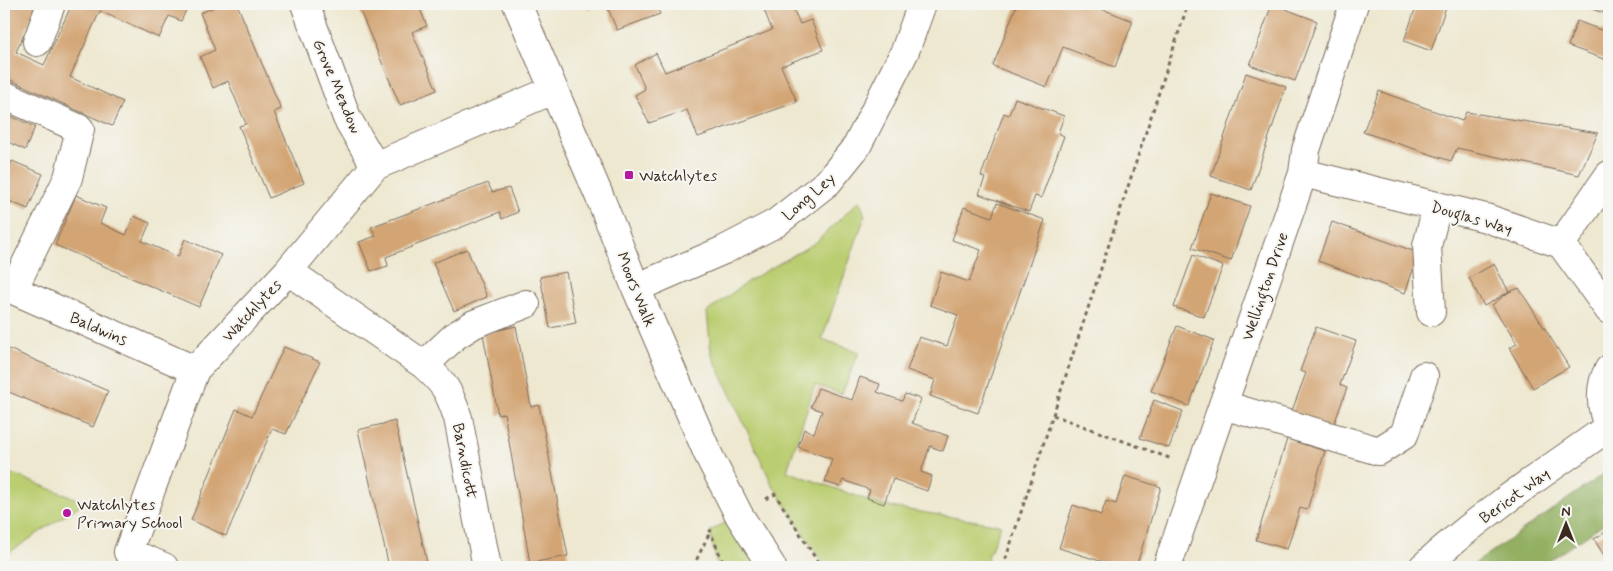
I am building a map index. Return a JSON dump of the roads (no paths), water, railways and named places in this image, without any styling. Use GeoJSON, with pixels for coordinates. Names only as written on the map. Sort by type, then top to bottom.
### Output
{"type":"FeatureCollection","features":[{"type":"Feature","properties":{"kind":"street"},"geometry":{"type":"LineString","coordinates":[[37,42],[51,4]]}},
{"type":"Feature","properties":{"kind":"street","name":"Grove Meadow"},"geometry":{"type":"LineString","coordinates":[[305,4],[347,118],[376,166]]}},
{"type":"Feature","properties":{"kind":"street","name":"Moors Walk"},"geometry":{"type":"LineString","coordinates":[[517,4],[602,200],[636,288],[708,454],[739,514],[772,567]]}},
{"type":"Feature","properties":{"kind":"street","name":"Long Ley"},"geometry":{"type":"LineString","coordinates":[[636,288],[724,250],[776,223],[828,182],[857,146],[905,51],[922,4]]}},
{"type":"Feature","properties":{"kind":"street","name":"Wellington Drive"},"geometry":{"type":"LineString","coordinates":[[1167,567],[1303,173],[1306,150],[1354,4]]}},
{"type":"Feature","properties":{"kind":"street","name":"Watchlytes"},"geometry":{"type":"LineString","coordinates":[[164,567],[128,552],[194,370],[288,270],[376,166],[553,90]]}},
{"type":"Feature","properties":{"kind":"street"},"geometry":{"type":"LineString","coordinates":[[4,95],[80,129],[68,178],[8,288]]}},
{"type":"Feature","properties":{"kind":"street","name":"Douglas Way"},"geometry":{"type":"LineString","coordinates":[[1303,173],[1486,218],[1561,244]]}},
{"type":"Feature","properties":{"kind":"street"},"geometry":{"type":"LineString","coordinates":[[1609,175],[1561,244],[1609,310]]}},
{"type":"Feature","properties":{"kind":"street"},"geometry":{"type":"LineString","coordinates":[[1431,312],[1427,246],[1437,206]]}},
{"type":"Feature","properties":{"kind":"street","name":"Barndicott"},"geometry":{"type":"LineString","coordinates":[[288,270],[424,365],[440,380],[450,395],[458,418],[487,567]]}},
{"type":"Feature","properties":{"kind":"street","name":"Baldwins"},"geometry":{"type":"LineString","coordinates":[[8,288],[194,370]]}},
{"type":"Feature","properties":{"kind":"street"},"geometry":{"type":"LineString","coordinates":[[424,365],[455,336],[474,324],[526,304]]}},
{"type":"Feature","properties":{"kind":"street","name":"Bericot Way"},"geometry":{"type":"LineString","coordinates":[[1423,567],[1462,533],[1529,483],[1609,428],[1602,410],[1601,392],[1609,369]]}},
{"type":"Feature","properties":{"kind":"street"},"geometry":{"type":"LineString","coordinates":[[1223,405],[1379,451],[1404,435],[1424,376]]}},
{"type":"Feature","properties":{"kind":"place","name":"Watchlytes"},"geometry":{"type":"Point","coordinates":[629,175]}},
{"type":"Feature","properties":{"kind":"place","name":"Watchlytes Primary School"},"geometry":{"type":"Point","coordinates":[67,513]}}]}
